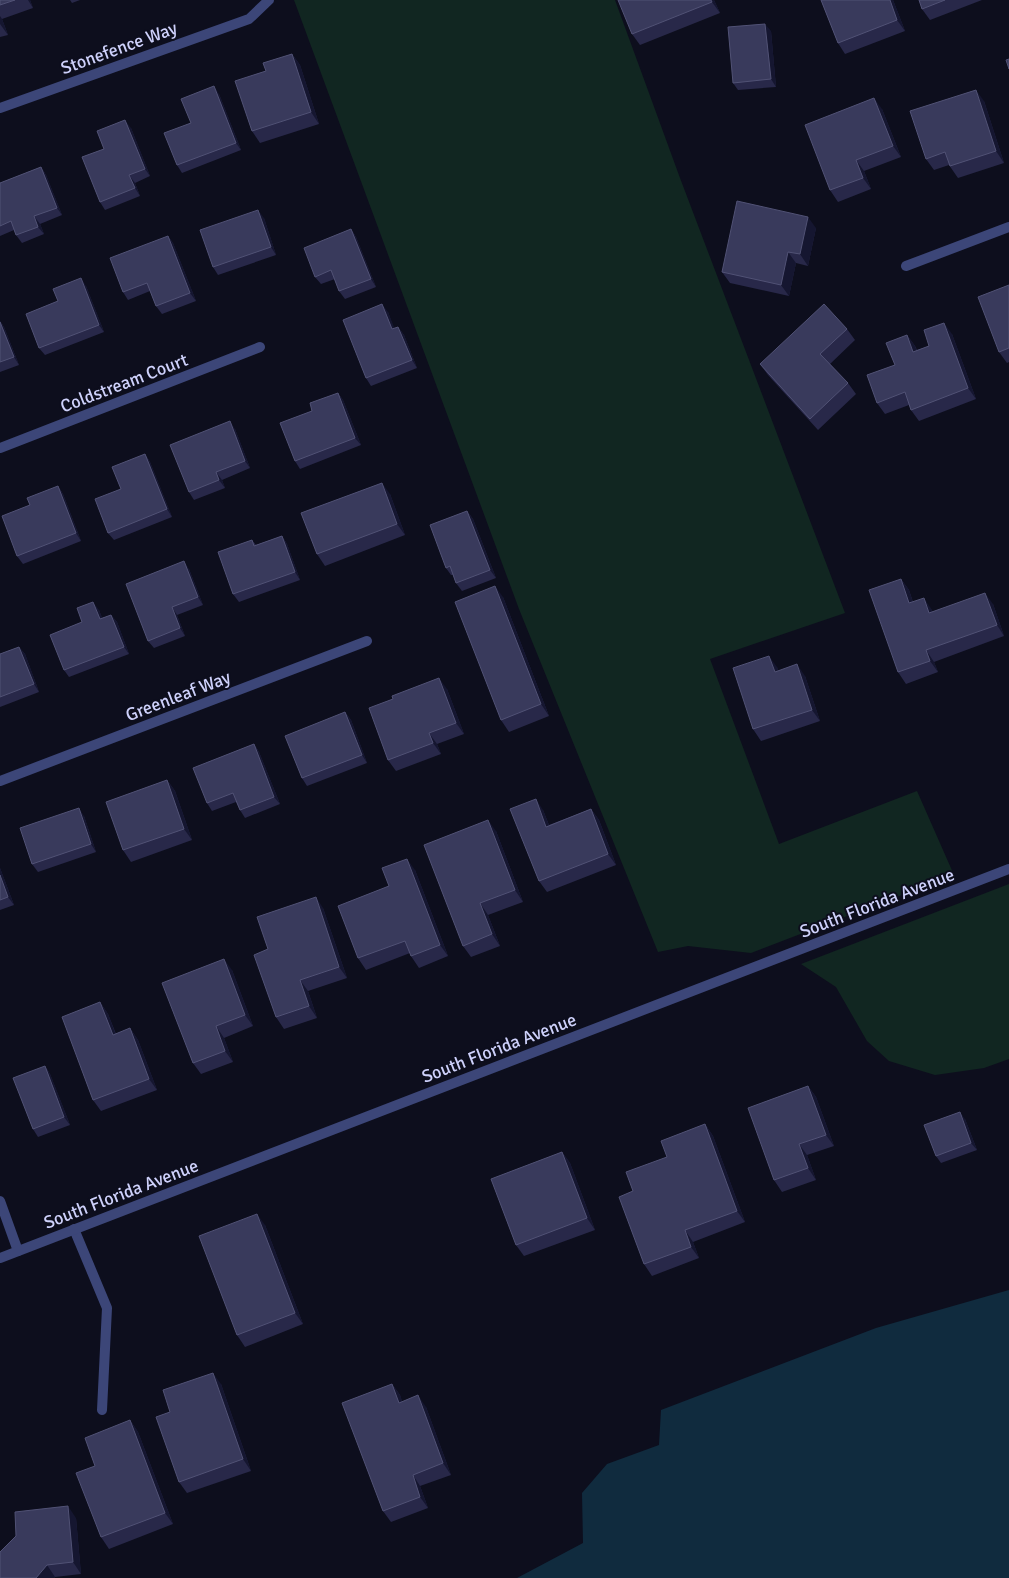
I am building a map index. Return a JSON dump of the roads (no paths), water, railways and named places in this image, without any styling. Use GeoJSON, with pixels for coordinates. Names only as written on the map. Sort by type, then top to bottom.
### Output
{"type":"FeatureCollection","features":[{"type":"Feature","properties":{"kind":"street","name":"Stonefence Way"},"geometry":{"type":"LineString","coordinates":[[0,108],[249,18],[269,0]]}},
{"type":"Feature","properties":{"kind":"street"},"geometry":{"type":"LineString","coordinates":[[906,266],[1009,227]]}},
{"type":"Feature","properties":{"kind":"street","name":"Coldstream Court"},"geometry":{"type":"LineString","coordinates":[[0,448],[260,347]]}},
{"type":"Feature","properties":{"kind":"street","name":"Greenleaf Way"},"geometry":{"type":"LineString","coordinates":[[0,781],[367,641]]}},
{"type":"Feature","properties":{"kind":"street","name":"South Florida Avenue"},"geometry":{"type":"LineString","coordinates":[[0,1258],[1009,869]]}},
{"type":"Feature","properties":{"kind":"street"},"geometry":{"type":"LineString","coordinates":[[0,1201],[18,1250]]}},
{"type":"Feature","properties":{"kind":"street"},"geometry":{"type":"LineString","coordinates":[[74,1229],[107,1308],[102,1410]]}},
{"type":"Feature","properties":{"kind":"water"},"geometry":{"type":"Polygon","coordinates":[[[1009,1290],[1009,1578],[517,1578],[583,1543],[582,1493],[607,1464],[659,1445],[661,1410],[876,1328],[1009,1290]]]}}]}
